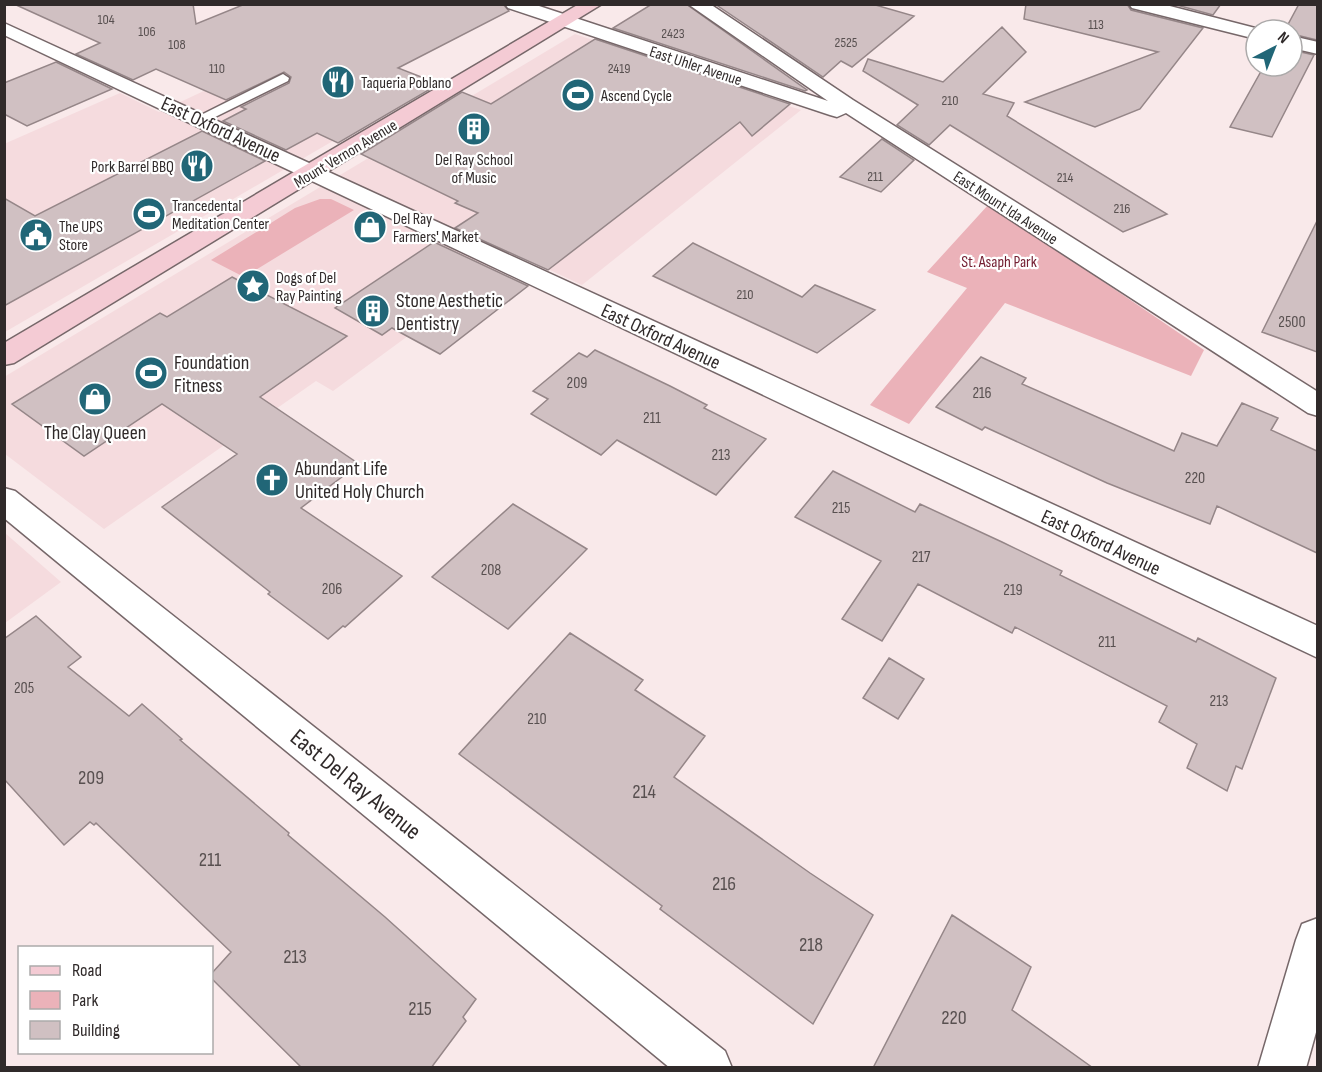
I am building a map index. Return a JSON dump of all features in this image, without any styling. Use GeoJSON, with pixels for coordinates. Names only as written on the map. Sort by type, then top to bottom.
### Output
{"type":"FeatureCollection","features":[{"type":"Feature","properties":{"kind":"main road","name":"Mount Vernon Avenue"},"geometry":{"type":"LineString","coordinates":[[4,356],[593,4]]}},
{"type":"Feature","properties":{"kind":"street","name":"East Uhler Avenue"},"geometry":{"type":"LineString","coordinates":[[514,4],[879,125]]}},
{"type":"Feature","properties":{"kind":"street","name":"East Mount Ida Avenue"},"geometry":{"type":"LineString","coordinates":[[697,4],[879,125],[1317,406]]}},
{"type":"Feature","properties":{"kind":"street"},"geometry":{"type":"LineString","coordinates":[[1138,4],[1244,30]]}},
{"type":"Feature","properties":{"kind":"street","name":"East Oxford Avenue"},"geometry":{"type":"LineString","coordinates":[[4,28],[1317,643]]}},
{"type":"Feature","properties":{"kind":"street","name":"East Del Ray Avenue"},"geometry":{"type":"LineString","coordinates":[[4,500],[708,1068]]}},
{"type":"Feature","properties":{"kind":"street"},"geometry":{"type":"LineString","coordinates":[[1282,1068],[1317,940]]}},
{"type":"Feature","properties":{"kind":"lane"},"geometry":{"type":"LineString","coordinates":[[200,119],[283,78]]}},
{"type":"Feature","properties":{"kind":"shaded area"},"geometry":{"type":"Polygon","coordinates":[[[575,34],[801,110],[582,285],[518,255],[333,391],[316,381],[104,529],[5,454],[4,377],[575,34]]]}},
{"type":"Feature","properties":{"kind":"shaded area"},"geometry":{"type":"Polygon","coordinates":[[[319,37],[434,82],[5,332],[4,144],[120,93],[159,112],[319,37]]]}},
{"type":"Feature","properties":{"kind":"shaded area"},"geometry":{"type":"Polygon","coordinates":[[[5,533],[61,582],[4,623],[5,533]]]}},
{"type":"Feature","properties":{"kind":"green space"},"geometry":{"type":"Polygon","coordinates":[[[320,199],[331,199],[354,210],[244,277],[211,260],[295,208],[320,199]]]}},
{"type":"Feature","properties":{"kind":"green space","name":"St. Asaph Park"},"geometry":{"type":"Polygon","coordinates":[[[989,204],[1204,350],[1191,376],[1005,303],[909,424],[870,405],[967,288],[927,272],[989,204]]]}},
{"type":"Feature","properties":{"kind":"building"},"geometry":{"type":"Polygon","coordinates":[[[14,4],[193,4],[196,24],[245,4],[503,4],[509,11],[398,68],[439,84],[338,143],[317,133],[286,150],[223,121],[246,109],[241,107],[289,83],[291,77],[284,72],[226,100],[156,69],[133,80],[76,54],[100,43],[14,4]]]}},
{"type":"Feature","properties":{"kind":"building"},"geometry":{"type":"Polygon","coordinates":[[[652,4],[686,4],[807,90],[613,28],[652,4]]]}},
{"type":"Feature","properties":{"kind":"building"},"geometry":{"type":"Polygon","coordinates":[[[715,4],[872,4],[914,16],[852,67],[841,61],[823,77],[715,4]]]}},
{"type":"Feature","properties":{"kind":"building"},"geometry":{"type":"Polygon","coordinates":[[[1026,4],[1127,4],[1131,10],[1203,28],[1140,109],[1095,127],[1025,102],[1158,52],[1024,19],[1026,4]]]}},
{"type":"Feature","properties":{"kind":"building"},"geometry":{"type":"Polygon","coordinates":[[[1173,4],[1221,4],[1213,15],[1173,4]]]}},
{"type":"Feature","properties":{"kind":"building"},"geometry":{"type":"Polygon","coordinates":[[[1299,4],[1317,4],[1317,40],[1304,37],[1304,18],[1291,18],[1299,4]]]}},
{"type":"Feature","properties":{"kind":"building"},"geometry":{"type":"Polygon","coordinates":[[[1002,27],[1026,52],[983,94],[1014,103],[1007,116],[1167,214],[1123,232],[950,125],[929,145],[897,125],[918,105],[863,71],[868,59],[943,82],[1002,27]]]}},
{"type":"Feature","properties":{"kind":"building"},"geometry":{"type":"Polygon","coordinates":[[[595,39],[790,104],[752,136],[740,122],[548,270],[455,228],[478,213],[361,154],[462,92],[491,104],[595,39]]]}},
{"type":"Feature","properties":{"kind":"building"},"geometry":{"type":"Polygon","coordinates":[[[1304,53],[1314,55],[1304,75],[1304,53]]]}},
{"type":"Feature","properties":{"kind":"building"},"geometry":{"type":"Polygon","coordinates":[[[56,62],[112,89],[27,126],[4,114],[4,83],[56,62]]]}},
{"type":"Feature","properties":{"kind":"building"},"geometry":{"type":"Polygon","coordinates":[[[1257,78],[1302,78],[1272,137],[1230,127],[1257,78]]]}},
{"type":"Feature","properties":{"kind":"building"},"geometry":{"type":"Polygon","coordinates":[[[202,131],[265,161],[4,306],[4,198],[35,216],[202,131]]]}},
{"type":"Feature","properties":{"kind":"building"},"geometry":{"type":"Polygon","coordinates":[[[882,139],[914,160],[881,192],[840,177],[882,139]]]}},
{"type":"Feature","properties":{"kind":"building"},"geometry":{"type":"Polygon","coordinates":[[[1317,221],[1317,352],[1262,332],[1317,221]]]}},
{"type":"Feature","properties":{"kind":"building"},"geometry":{"type":"Polygon","coordinates":[[[434,242],[528,286],[440,354],[392,328],[382,335],[335,308],[434,242]]]}},
{"type":"Feature","properties":{"kind":"building"},"geometry":{"type":"Polygon","coordinates":[[[693,243],[802,297],[815,285],[875,310],[817,353],[653,276],[693,243]]]}},
{"type":"Feature","properties":{"kind":"building"},"geometry":{"type":"Polygon","coordinates":[[[232,277],[347,336],[260,397],[359,464],[301,508],[402,576],[345,627],[343,626],[328,639],[268,594],[270,592],[162,507],[237,454],[162,404],[84,456],[12,404],[160,313],[167,317],[232,277]]]}},
{"type":"Feature","properties":{"kind":"building"},"geometry":{"type":"Polygon","coordinates":[[[595,350],[707,405],[704,408],[766,439],[716,495],[617,440],[601,455],[531,414],[548,399],[533,391],[579,353],[587,357],[595,350]]]}},
{"type":"Feature","properties":{"kind":"building"},"geometry":{"type":"Polygon","coordinates":[[[981,357],[1026,378],[1022,384],[1174,451],[1182,433],[1217,446],[1242,403],[1278,418],[1271,430],[1317,451],[1317,553],[1217,506],[1210,524],[1107,483],[985,427],[982,430],[936,407],[981,357]]]}},
{"type":"Feature","properties":{"kind":"building"},"geometry":{"type":"Polygon","coordinates":[[[833,471],[915,512],[920,504],[1002,542],[1062,571],[1060,575],[1196,642],[1198,638],[1276,678],[1242,769],[1236,766],[1227,791],[1187,768],[1197,744],[1159,722],[1167,706],[1015,627],[1012,633],[918,584],[882,641],[842,619],[881,561],[795,517],[833,471]]]}},
{"type":"Feature","properties":{"kind":"building"},"geometry":{"type":"Polygon","coordinates":[[[513,504],[587,549],[508,629],[432,577],[513,504]]]}},
{"type":"Feature","properties":{"kind":"building"},"geometry":{"type":"Polygon","coordinates":[[[36,616],[81,657],[68,667],[129,716],[142,704],[182,739],[180,740],[476,999],[463,1017],[466,1021],[431,1068],[302,1068],[213,980],[213,972],[231,952],[96,823],[94,825],[90,822],[64,845],[4,779],[4,639],[36,616]]]}},
{"type":"Feature","properties":{"kind":"building"},"geometry":{"type":"Polygon","coordinates":[[[570,633],[643,680],[635,690],[705,736],[674,777],[873,915],[813,1024],[660,909],[662,906],[459,754],[570,633]]]}},
{"type":"Feature","properties":{"kind":"building"},"geometry":{"type":"Polygon","coordinates":[[[889,658],[924,679],[898,719],[863,698],[889,658]]]}},
{"type":"Feature","properties":{"kind":"building"},"geometry":{"type":"Polygon","coordinates":[[[952,915],[1031,967],[1012,1010],[1093,1068],[873,1068],[952,915]]]}},
{"type":"Feature","properties":{"kind":"place","name":"Taqueria Poblano"},"geometry":{"type":"Point","coordinates":[338,82]}},
{"type":"Feature","properties":{"kind":"place","name":"Ascend Cycle"},"geometry":{"type":"Point","coordinates":[578,95]}},
{"type":"Feature","properties":{"kind":"place","name":"Del Ray School of Music"},"geometry":{"type":"Point","coordinates":[474,129]}},
{"type":"Feature","properties":{"kind":"place","name":"Pork Barrel BBQ"},"geometry":{"type":"Point","coordinates":[197,166]}},
{"type":"Feature","properties":{"kind":"place","name":"Trancedental Meditation Center"},"geometry":{"type":"Point","coordinates":[149,214]}},
{"type":"Feature","properties":{"kind":"place","name":"Del Ray Farmers' Market"},"geometry":{"type":"Point","coordinates":[370,227]}},
{"type":"Feature","properties":{"kind":"place","name":"The UPS Store"},"geometry":{"type":"Point","coordinates":[36,235]}},
{"type":"Feature","properties":{"kind":"place","name":"Dogs of Del Ray Painting"},"geometry":{"type":"Point","coordinates":[253,286]}},
{"type":"Feature","properties":{"kind":"place","name":"Stone Aesthetic Dentistry"},"geometry":{"type":"Point","coordinates":[373,311]}},
{"type":"Feature","properties":{"kind":"place","name":"Foundation Fitness"},"geometry":{"type":"Point","coordinates":[151,373]}},
{"type":"Feature","properties":{"kind":"place","name":"The Clay Queen"},"geometry":{"type":"Point","coordinates":[95,399]}},
{"type":"Feature","properties":{"kind":"place","name":"Abundant Life United Holy Church"},"geometry":{"type":"Point","coordinates":[272,480]}}]}
